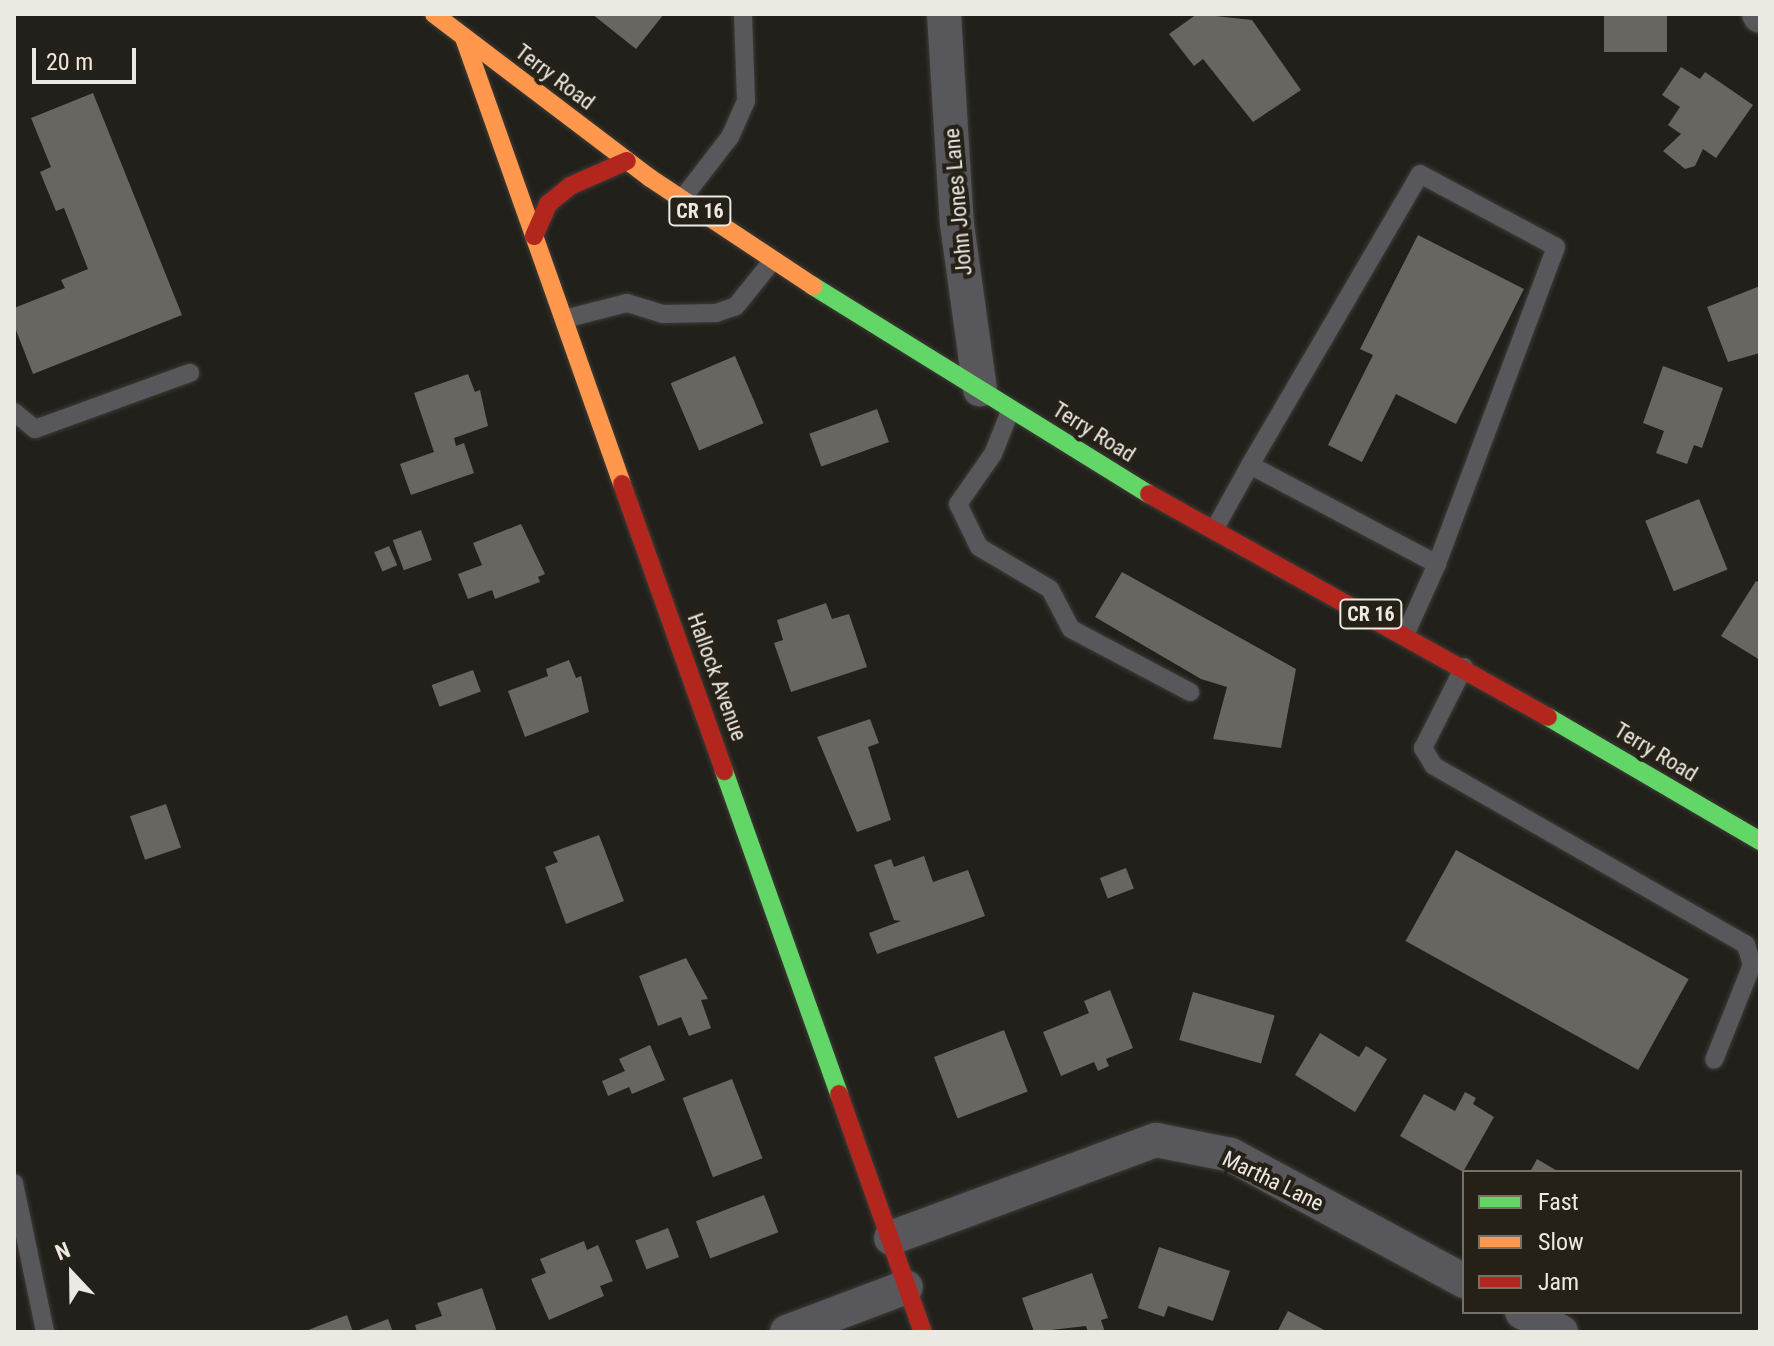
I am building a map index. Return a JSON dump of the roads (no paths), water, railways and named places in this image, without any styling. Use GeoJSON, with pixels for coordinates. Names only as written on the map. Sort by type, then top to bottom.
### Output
{"type":"FeatureCollection","features":[{"type":"Feature","properties":{"kind":"main road","name":"Terry Road"},"geometry":{"type":"LineString","coordinates":[[434,14],[627,161],[682,199],[773,260],[1011,409],[1214,530],[1406,633],[1760,841]]}},
{"type":"Feature","properties":{"kind":"main road","name":"Hallock Avenue"},"geometry":{"type":"LineString","coordinates":[[464,38],[923,1332]]}},
{"type":"Feature","properties":{"kind":"main road"},"geometry":{"type":"LineString","coordinates":[[534,236],[548,204],[570,186],[627,161]]}},
{"type":"Feature","properties":{"kind":"street","name":"John Jones Lane"},"geometry":{"type":"LineString","coordinates":[[944,14],[957,224],[980,389]]}},
{"type":"Feature","properties":{"kind":"street","name":"Martha Lane"},"geometry":{"type":"LineString","coordinates":[[891,1238],[1156,1140],[1231,1155],[1462,1280]]}},
{"type":"Feature","properties":{"kind":"street"},"geometry":{"type":"LineString","coordinates":[[787,1332],[906,1287]]}},
{"type":"Feature","properties":{"kind":"street"},"geometry":{"type":"LineString","coordinates":[[1526,1314],[1561,1332]]}},
{"type":"Feature","properties":{"kind":"lane"},"geometry":{"type":"LineString","coordinates":[[682,199],[730,137],[746,101],[743,14]]}},
{"type":"Feature","properties":{"kind":"lane"},"geometry":{"type":"LineString","coordinates":[[1214,530],[1420,174],[1556,247],[1437,564],[1406,633]]}},
{"type":"Feature","properties":{"kind":"lane"},"geometry":{"type":"LineString","coordinates":[[564,319],[627,303],[663,314],[716,313],[736,306],[773,260]]}},
{"type":"Feature","properties":{"kind":"lane"},"geometry":{"type":"LineString","coordinates":[[14,412],[35,429],[190,373]]}},
{"type":"Feature","properties":{"kind":"lane"},"geometry":{"type":"LineString","coordinates":[[1011,409],[993,454],[958,504],[979,547],[1050,589],[1071,629],[1190,692]]}},
{"type":"Feature","properties":{"kind":"lane"},"geometry":{"type":"LineString","coordinates":[[1250,465],[1437,564]]}},
{"type":"Feature","properties":{"kind":"lane"},"geometry":{"type":"LineString","coordinates":[[1464,667],[1423,748],[1434,766],[1746,945],[1752,965],[1714,1060]]}},
{"type":"Feature","properties":{"kind":"lane"},"geometry":{"type":"LineString","coordinates":[[14,1183],[45,1332]]}}]}
